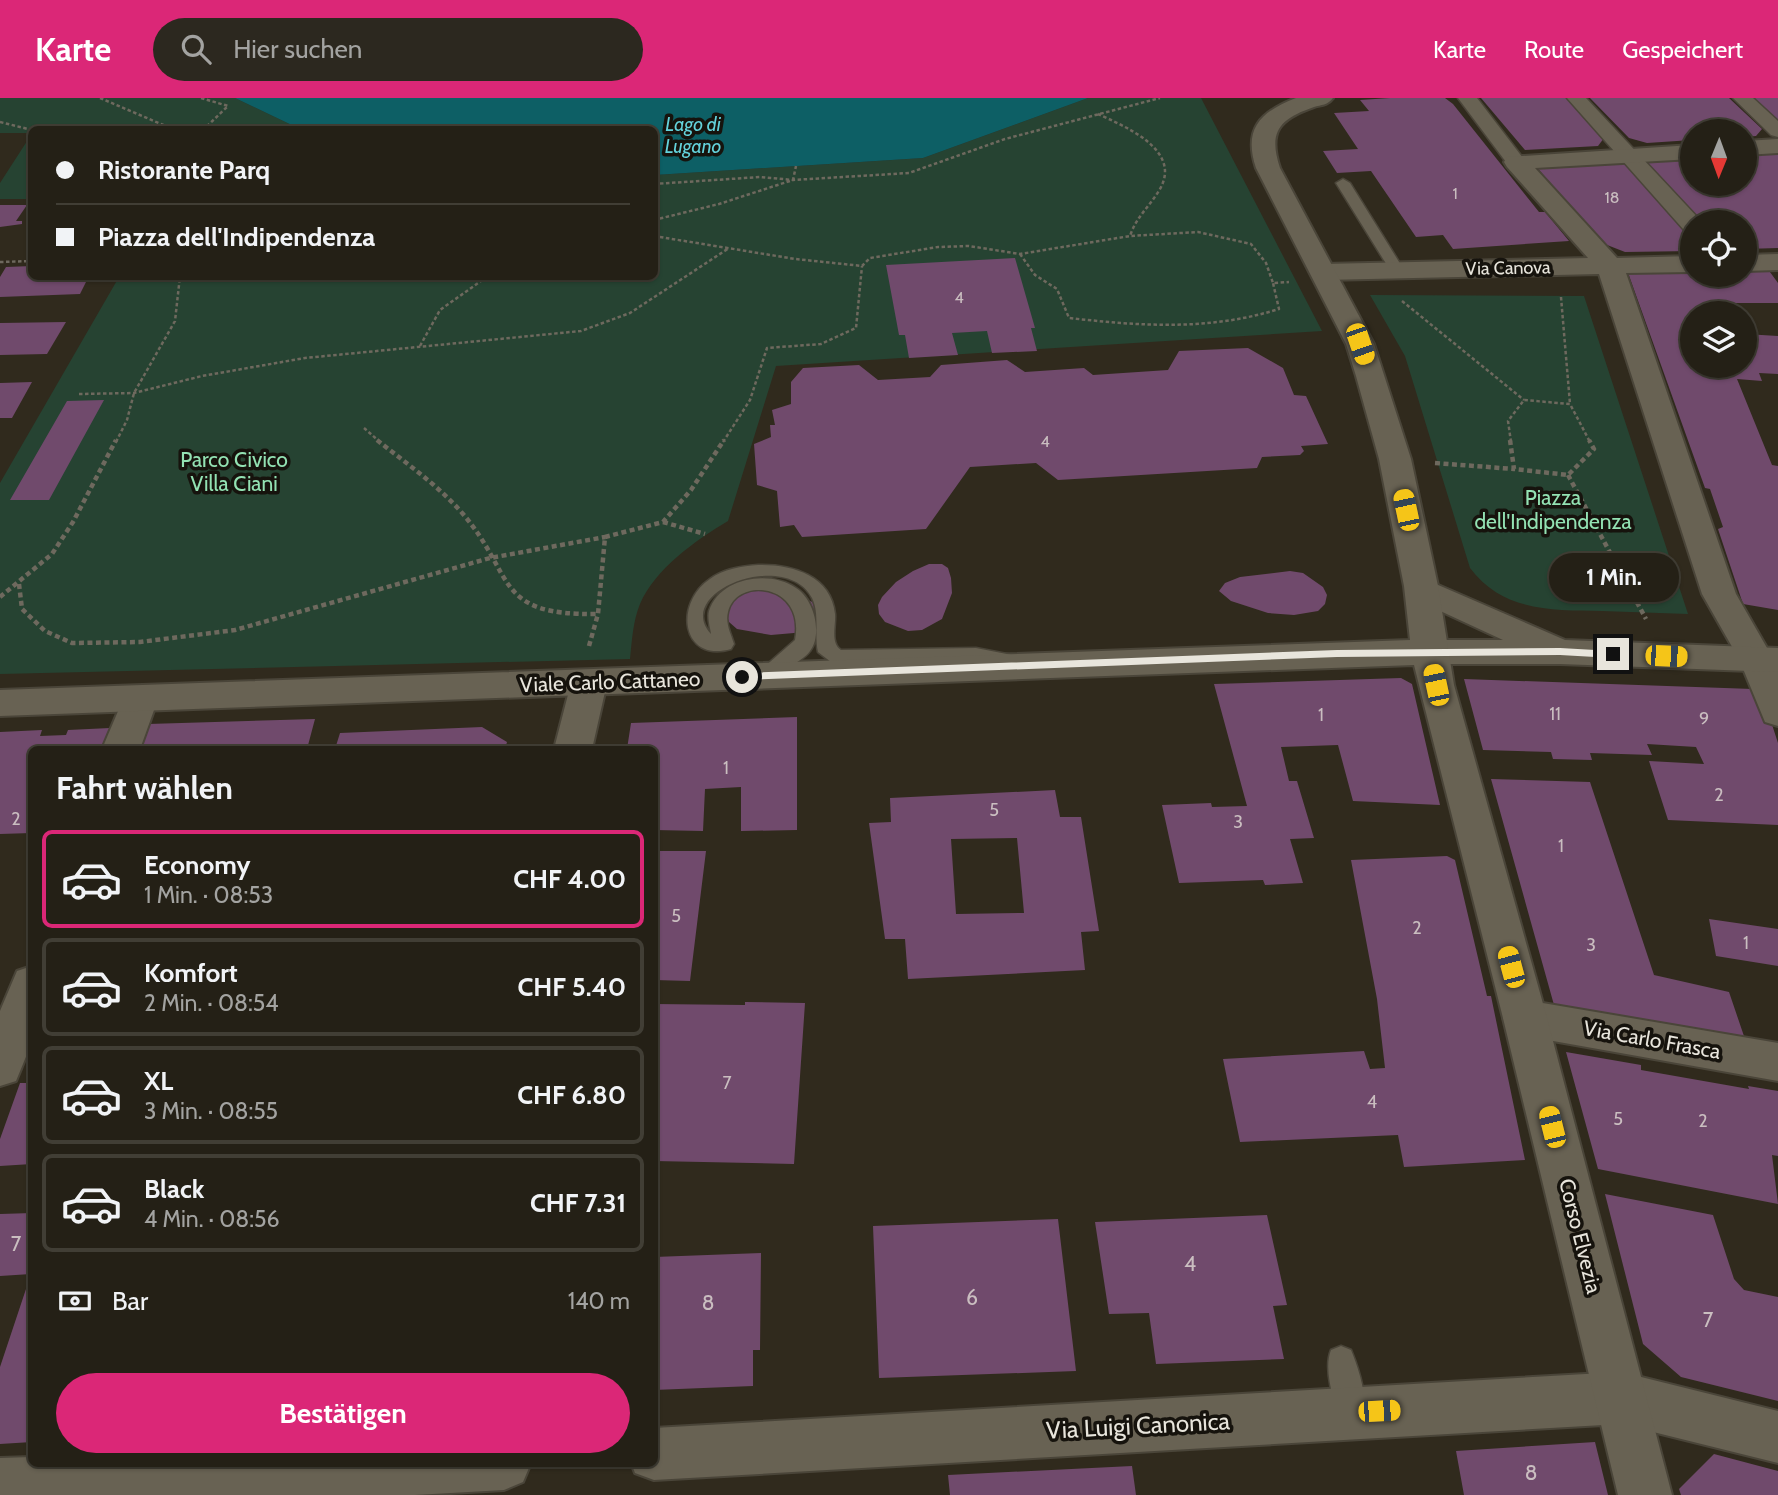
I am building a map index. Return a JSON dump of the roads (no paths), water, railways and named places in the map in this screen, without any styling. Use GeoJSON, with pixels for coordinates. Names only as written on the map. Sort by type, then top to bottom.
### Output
{"type":"FeatureCollection","features":[{"type":"Feature","properties":{"kind":"street"},"geometry":{"type":"LineString","coordinates":[[1321,98],[1283,113],[1272,121],[1262,139],[1268,168],[1360,344],[1395,459],[1422,589],[1429,652],[1560,652],[1767,659]]}},
{"type":"Feature","properties":{"kind":"street"},"geometry":{"type":"LineString","coordinates":[[1467,98],[1517,162],[1610,266],[1719,594],[1767,659],[1778,713]]}},
{"type":"Feature","properties":{"kind":"street"},"geometry":{"type":"LineString","coordinates":[[1576,98],[1680,212]]}},
{"type":"Feature","properties":{"kind":"street"},"geometry":{"type":"LineString","coordinates":[[1742,98],[1778,131]]}},
{"type":"Feature","properties":{"kind":"street"},"geometry":{"type":"LineString","coordinates":[[1757,147],[1778,146]]}},
{"type":"Feature","properties":{"kind":"street"},"geometry":{"type":"LineString","coordinates":[[1517,162],[1680,153]]}},
{"type":"Feature","properties":{"kind":"street"},"geometry":{"type":"LineString","coordinates":[[1757,263],[1778,262]]}},
{"type":"Feature","properties":{"kind":"street","name":"Via Canova"},"geometry":{"type":"LineString","coordinates":[[1325,277],[1384,270],[1680,264]]}},
{"type":"Feature","properties":{"kind":"street"},"geometry":{"type":"LineString","coordinates":[[1422,589],[1560,652]]}},
{"type":"Feature","properties":{"kind":"street","name":"Viale Carlo Cattaneo"},"geometry":{"type":"LineString","coordinates":[[0,703],[140,699],[588,666],[768,675],[1429,652]]}},
{"type":"Feature","properties":{"kind":"street","name":"Corso Elvezia"},"geometry":{"type":"LineString","coordinates":[[1429,652],[1525,1018],[1645,1495]]}},
{"type":"Feature","properties":{"kind":"street"},"geometry":{"type":"LineString","coordinates":[[574,746],[588,666]]}},
{"type":"Feature","properties":{"kind":"street"},"geometry":{"type":"LineString","coordinates":[[122,746],[140,699]]}},
{"type":"Feature","properties":{"kind":"street"},"geometry":{"type":"LineString","coordinates":[[0,1067],[28,994]]}},
{"type":"Feature","properties":{"kind":"street","name":"Via Carlo Frasca"},"geometry":{"type":"LineString","coordinates":[[1525,1018],[1778,1062]]}},
{"type":"Feature","properties":{"kind":"street","name":"Via Luigi Canonica"},"geometry":{"type":"LineString","coordinates":[[658,1454],[1621,1398],[1778,1437]]}},
{"type":"Feature","properties":{"kind":"street"},"geometry":{"type":"LineString","coordinates":[[0,1485],[397,1476],[471,1467]]}},
{"type":"Feature","properties":{"kind":"lane"},"geometry":{"type":"LineString","coordinates":[[1343,183],[1384,270]]}},
{"type":"Feature","properties":{"kind":"lane"},"geometry":{"type":"LineString","coordinates":[[768,675],[802,648],[806,630],[801,608],[794,596],[783,589],[762,585],[739,589],[726,596],[719,607],[718,622],[724,644],[711,642],[704,639],[698,631],[695,623],[696,611],[706,591],[724,579],[765,570],[790,574],[808,582],[816,589],[826,611],[828,652],[838,657],[976,655],[997,657],[1018,666]]}},
{"type":"Feature","properties":{"kind":"lane"},"geometry":{"type":"LineString","coordinates":[[1341,1360],[1352,1413]]}},
{"type":"Feature","properties":{"kind":"water","name":"Lago di Lugano"},"geometry":{"type":"Polygon","coordinates":[[[235,98],[1088,98],[923,158],[658,175],[658,126],[294,126],[235,98]]]}},
{"type":"Feature","properties":{"kind":"park label","name":"Parco Civico Villa Ciani"},"geometry":{"type":"Point","coordinates":[234,472]}},
{"type":"Feature","properties":{"kind":"park label","name":"Piazza dell'Indipendenza"},"geometry":{"type":"Point","coordinates":[1553,510]}}]}
